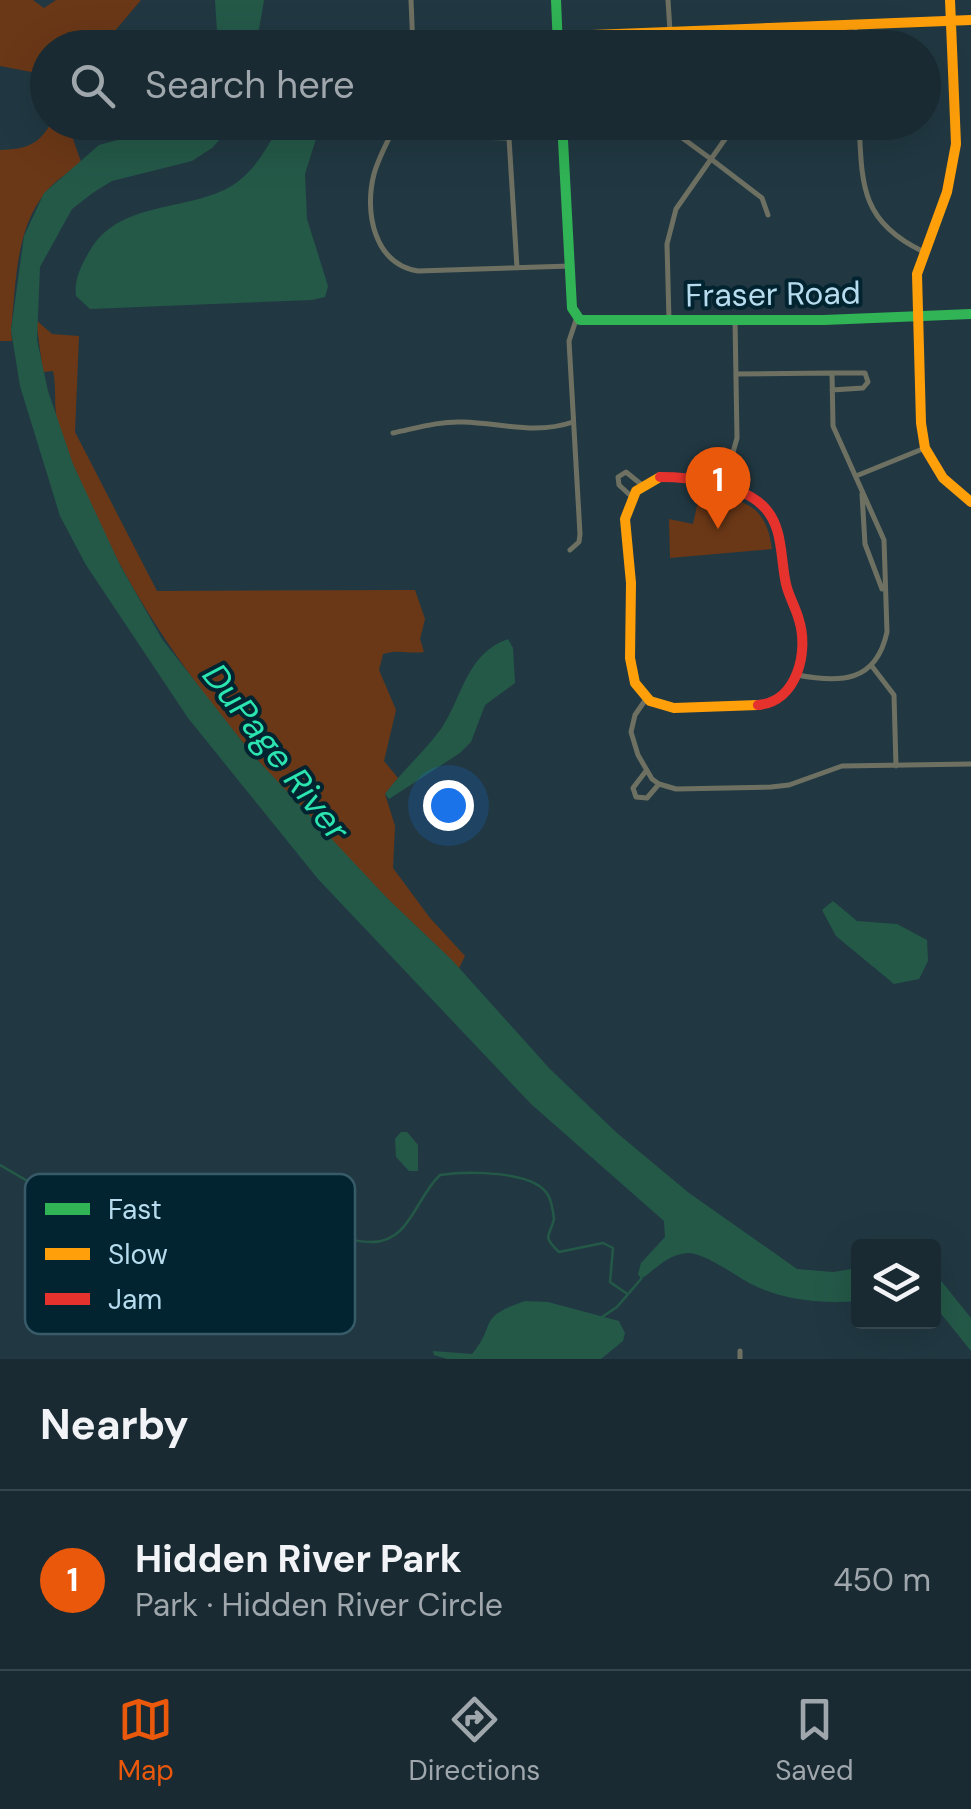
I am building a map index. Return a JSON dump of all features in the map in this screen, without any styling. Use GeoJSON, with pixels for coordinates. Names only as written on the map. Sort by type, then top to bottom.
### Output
{"type":"FeatureCollection","features":[{"type":"Feature","properties":{"kind":"street"},"geometry":{"type":"LineString","coordinates":[[411,0],[412,30]]}},
{"type":"Feature","properties":{"kind":"street"},"geometry":{"type":"LineString","coordinates":[[556,0],[557,30]]}},
{"type":"Feature","properties":{"kind":"street"},"geometry":{"type":"LineString","coordinates":[[668,0],[670,30]]}},
{"type":"Feature","properties":{"kind":"street"},"geometry":{"type":"LineString","coordinates":[[950,0],[954,162],[945,201],[922,250],[916,274],[917,316],[926,448],[943,478],[971,502]]}},
{"type":"Feature","properties":{"kind":"street"},"geometry":{"type":"LineString","coordinates":[[700,30],[971,20]]}},
{"type":"Feature","properties":{"kind":"street"},"geometry":{"type":"LineString","coordinates":[[855,24],[855,30]]}},
{"type":"Feature","properties":{"kind":"street"},"geometry":{"type":"LineString","coordinates":[[389,140],[374,174],[373,222],[383,251],[404,269],[570,266]]}},
{"type":"Feature","properties":{"kind":"street"},"geometry":{"type":"LineString","coordinates":[[510,140],[516,268]]}},
{"type":"Feature","properties":{"kind":"street"},"geometry":{"type":"LineString","coordinates":[[563,140],[572,308],[577,317],[569,342],[580,534],[579,542],[570,550]]}},
{"type":"Feature","properties":{"kind":"street"},"geometry":{"type":"LineString","coordinates":[[685,140],[762,198],[768,215]]}},
{"type":"Feature","properties":{"kind":"street"},"geometry":{"type":"LineString","coordinates":[[668,320],[666,244],[670,226],[676,208],[724,140]]}},
{"type":"Feature","properties":{"kind":"street"},"geometry":{"type":"LineString","coordinates":[[860,140],[867,202],[893,234],[922,250]]}},
{"type":"Feature","properties":{"kind":"street","name":"Fraser Road"},"geometry":{"type":"LineString","coordinates":[[577,317],[586,322],[971,314]]}},
{"type":"Feature","properties":{"kind":"street"},"geometry":{"type":"LineString","coordinates":[[723,488],[737,438],[735,319]]}},
{"type":"Feature","properties":{"kind":"street"},"geometry":{"type":"LineString","coordinates":[[737,374],[859,371],[868,377],[863,388],[832,390]]}},
{"type":"Feature","properties":{"kind":"street"},"geometry":{"type":"LineString","coordinates":[[797,675],[844,680],[871,666],[884,646],[887,632],[884,540],[834,426],[832,372]]}},
{"type":"Feature","properties":{"kind":"street"},"geometry":{"type":"LineString","coordinates":[[393,434],[448,422],[520,429],[560,427],[572,422]]}},
{"type":"Feature","properties":{"kind":"street"},"geometry":{"type":"LineString","coordinates":[[856,476],[926,448]]}},
{"type":"Feature","properties":{"kind":"street"},"geometry":{"type":"LineString","coordinates":[[631,496],[618,485],[618,477],[626,472],[642,484]]}},
{"type":"Feature","properties":{"kind":"street"},"geometry":{"type":"LineString","coordinates":[[669,476],[723,488],[759,502],[776,524],[787,588],[802,634],[797,675],[780,700],[765,705],[666,708],[646,699],[638,690],[631,670],[631,581],[626,532],[631,496],[642,484],[669,476]]}},
{"type":"Feature","properties":{"kind":"street"},"geometry":{"type":"LineString","coordinates":[[862,491],[865,544],[885,596]]}},
{"type":"Feature","properties":{"kind":"street"},"geometry":{"type":"LineString","coordinates":[[871,666],[894,695],[896,766]]}},
{"type":"Feature","properties":{"kind":"street"},"geometry":{"type":"LineString","coordinates":[[646,699],[635,716],[632,732],[646,771],[658,784],[676,789],[789,785],[842,766],[971,764]]}},
{"type":"Feature","properties":{"kind":"street"},"geometry":{"type":"LineString","coordinates":[[646,771],[633,788],[636,797],[647,798],[658,784]]}},
{"type":"Feature","properties":{"kind":"street"},"geometry":{"type":"LineString","coordinates":[[740,1351],[740,1359]]}},
{"type":"Feature","properties":{"kind":"shaded area"},"geometry":{"type":"Polygon","coordinates":[[[0,0],[33,0],[44,8],[56,0],[141,0],[116,30],[30,30],[30,72],[0,66],[0,0]]]}},
{"type":"Feature","properties":{"kind":"shaded area"},"geometry":{"type":"Polygon","coordinates":[[[215,0],[264,0],[259,30],[217,30],[215,0]]]}},
{"type":"Feature","properties":{"kind":"shaded area"},"geometry":{"type":"Polygon","coordinates":[[[37,140],[73,140],[81,162],[49,189],[35,208],[22,241],[12,341],[0,341],[0,150],[37,140]]]}},
{"type":"Feature","properties":{"kind":"shaded area"},"geometry":{"type":"Polygon","coordinates":[[[118,140],[219,140],[192,161],[112,181],[94,192],[72,209],[40,267],[37,340],[48,391],[73,464],[120,565],[162,639],[252,754],[388,899],[452,960],[549,1068],[617,1133],[689,1193],[797,1269],[851,1269],[851,1301],[817,1301],[776,1294],[702,1256],[688,1253],[668,1259],[641,1279],[641,1263],[665,1237],[664,1221],[531,1104],[318,879],[188,718],[86,565],[60,516],[20,386],[11,330],[24,236],[44,193],[99,145],[118,140]]]}},
{"type":"Feature","properties":{"kind":"shaded area"},"geometry":{"type":"Polygon","coordinates":[[[271,140],[316,140],[305,174],[307,219],[328,286],[325,297],[90,309],[76,296],[76,284],[89,252],[116,224],[228,188],[253,168],[271,140]]]}},
{"type":"Feature","properties":{"kind":"shaded area"},"geometry":{"type":"Polygon","coordinates":[[[36,320],[52,334],[79,336],[75,432],[157,591],[415,590],[425,619],[420,639],[424,652],[383,654],[379,670],[396,710],[384,761],[398,778],[385,794],[395,826],[393,868],[430,918],[465,956],[459,968],[344,854],[258,760],[179,659],[144,606],[113,551],[67,450],[57,417],[53,371],[43,372],[36,320]]]}},
{"type":"Feature","properties":{"kind":"shaded area"},"geometry":{"type":"Polygon","coordinates":[[[700,492],[739,501],[757,512],[769,533],[772,549],[670,558],[669,519],[693,524],[700,492]]]}},
{"type":"Feature","properties":{"kind":"shaded area"},"geometry":{"type":"Polygon","coordinates":[[[508,639],[513,648],[515,683],[485,705],[471,742],[460,753],[389,799],[385,794],[441,729],[474,665],[508,639]]]}},
{"type":"Feature","properties":{"kind":"shaded area"},"geometry":{"type":"Polygon","coordinates":[[[833,901],[857,921],[897,924],[927,940],[928,961],[919,979],[894,984],[836,936],[822,910],[833,901]]]}},
{"type":"Feature","properties":{"kind":"shaded area"},"geometry":{"type":"Polygon","coordinates":[[[401,1132],[407,1132],[418,1145],[418,1171],[409,1171],[396,1157],[395,1139],[401,1132]]]}},
{"type":"Feature","properties":{"kind":"shaded area"},"geometry":{"type":"Polygon","coordinates":[[[941,1281],[971,1318],[971,1351],[941,1314],[941,1281]]]}},
{"type":"Feature","properties":{"kind":"shaded area"},"geometry":{"type":"Polygon","coordinates":[[[525,1301],[548,1302],[619,1321],[625,1333],[623,1341],[601,1359],[447,1359],[434,1355],[433,1351],[472,1354],[493,1317],[525,1301]]]}},
{"type":"Feature","properties":{"kind":"waterway"},"geometry":{"type":"LineString","coordinates":[[0,1165],[25,1180]]}},
{"type":"Feature","properties":{"kind":"waterway"},"geometry":{"type":"LineString","coordinates":[[355,1240],[369,1242],[395,1235],[440,1175],[481,1173],[514,1177],[529,1181],[548,1195],[554,1219],[548,1239],[559,1252],[603,1243],[613,1248],[610,1282],[626,1293]]}},
{"type":"Feature","properties":{"kind":"waterway"},"geometry":{"type":"LineString","coordinates":[[599,1319],[617,1307],[641,1279]]}},
{"type":"Feature","properties":{"kind":"traffic: fast"},"geometry":{"type":"LineString","coordinates":[[556,0],[557,30]]}},
{"type":"Feature","properties":{"kind":"traffic: fast"},"geometry":{"type":"LineString","coordinates":[[563,140],[572,308],[580,320],[824,320],[971,314]]}},
{"type":"Feature","properties":{"kind":"traffic: slow"},"geometry":{"type":"LineString","coordinates":[[950,0],[956,144],[947,192],[917,274],[921,423],[925,448],[943,478],[971,502]]}},
{"type":"Feature","properties":{"kind":"traffic: slow"},"geometry":{"type":"LineString","coordinates":[[717,30],[971,20]]}},
{"type":"Feature","properties":{"kind":"traffic: slow"},"geometry":{"type":"LineString","coordinates":[[660,477],[636,491],[625,519],[631,583],[630,658],[635,683],[650,701],[674,708],[758,705]]}},
{"type":"Feature","properties":{"kind":"traffic: jam"},"geometry":{"type":"LineString","coordinates":[[660,477],[700,480],[740,491],[762,505],[774,522],[786,584],[802,633],[801,660],[791,685],[782,695],[758,705]]}},
{"type":"Feature","properties":{"kind":"place","name":"Hidden River Park"},"geometry":{"type":"Point","coordinates":[718,529]}},
{"type":"Feature","properties":{"kind":"water label","name":"DuPage River"},"geometry":{"type":"Point","coordinates":[276,752]}}]}
